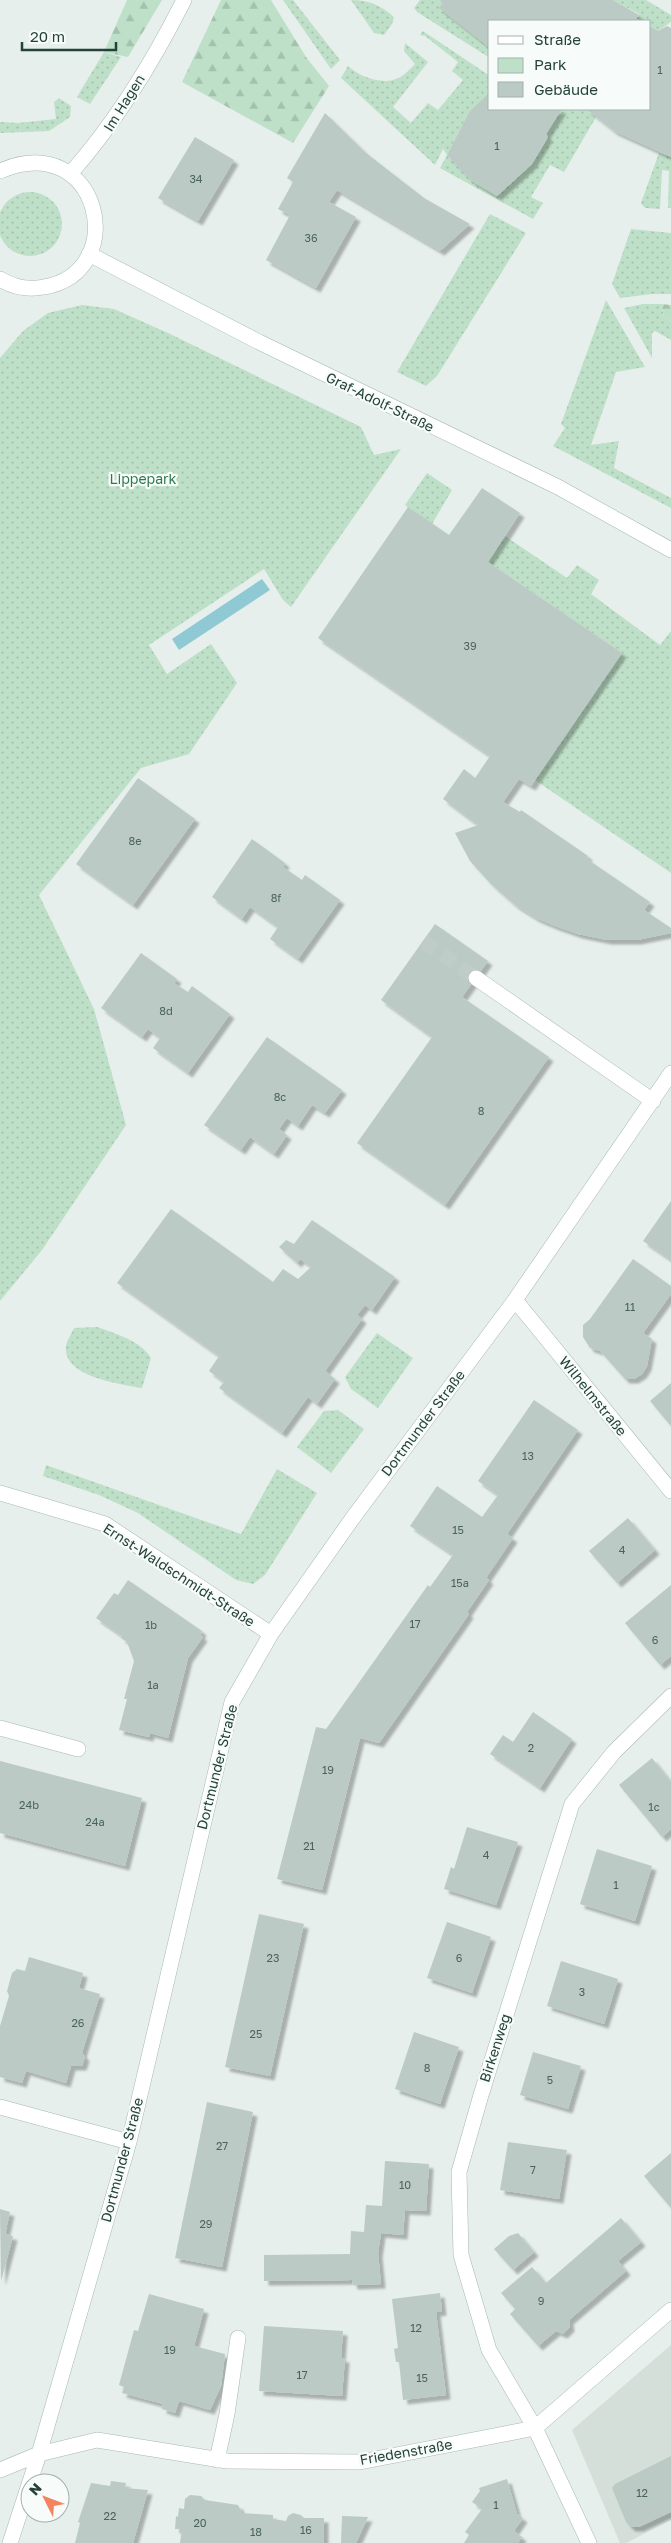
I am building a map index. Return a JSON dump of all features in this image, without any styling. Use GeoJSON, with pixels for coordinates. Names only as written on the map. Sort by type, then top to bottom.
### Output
{"type":"FeatureCollection","features":[{"type":"Feature","properties":{"kind":"street","name":"Im Hagen"},"geometry":{"type":"LineString","coordinates":[[70,174],[101,139],[170,28],[184,0]]}},
{"type":"Feature","properties":{"kind":"street"},"geometry":{"type":"LineString","coordinates":[[0,171],[16,164],[35,162],[54,165],[70,174],[86,190],[94,211],[95,233],[89,254],[80,268],[52,286],[18,287],[1,282]]}},
{"type":"Feature","properties":{"kind":"street","name":"Graf-Adolf-Straße"},"geometry":{"type":"LineString","coordinates":[[89,254],[268,346],[550,483],[671,550]]}},
{"type":"Feature","properties":{"kind":"street"},"geometry":{"type":"LineString","coordinates":[[476,978],[653,1100]]}},
{"type":"Feature","properties":{"kind":"street","name":"Dortmunder Straße"},"geometry":{"type":"LineString","coordinates":[[10,2543],[39,2454],[129,2142],[232,1702],[271,1634],[352,1518],[515,1300],[671,1073]]}},
{"type":"Feature","properties":{"kind":"street","name":"Wilhelmstraße"},"geometry":{"type":"LineString","coordinates":[[515,1300],[671,1492]]}},
{"type":"Feature","properties":{"kind":"street","name":"Ernst-Waldschmidt-Straße"},"geometry":{"type":"LineString","coordinates":[[0,1493],[105,1524],[271,1634]]}},
{"type":"Feature","properties":{"kind":"street","name":"Birkenweg"},"geometry":{"type":"LineString","coordinates":[[589,2543],[535,2428],[489,2350],[461,2255],[459,2172],[484,2085],[572,1804],[614,1752],[671,1696]]}},
{"type":"Feature","properties":{"kind":"street"},"geometry":{"type":"LineString","coordinates":[[0,1728],[78,1749]]}},
{"type":"Feature","properties":{"kind":"street"},"geometry":{"type":"LineString","coordinates":[[0,2107],[129,2142]]}},
{"type":"Feature","properties":{"kind":"street","name":"Friedenstraße"},"geometry":{"type":"LineString","coordinates":[[0,2470],[39,2454],[97,2440],[217,2460],[360,2462],[535,2428],[671,2310]]}},
{"type":"Feature","properties":{"kind":"street"},"geometry":{"type":"LineString","coordinates":[[217,2460],[227,2414],[238,2338]]}},
{"type":"Feature","properties":{"kind":"shaded area"},"geometry":{"type":"Polygon","coordinates":[[[671,2345],[671,2520],[626,2543],[620,2543],[572,2430],[671,2345]]]}},
{"type":"Feature","properties":{"kind":"green space"},"geometry":{"type":"Polygon","coordinates":[[[127,0],[162,0],[128,57],[104,52],[127,0]]]}},
{"type":"Feature","properties":{"kind":"green space"},"geometry":{"type":"Polygon","coordinates":[[[221,0],[271,0],[306,57],[329,86],[293,143],[182,82],[221,0]]]}},
{"type":"Feature","properties":{"kind":"green space"},"geometry":{"type":"Polygon","coordinates":[[[283,0],[293,0],[340,60],[331,69],[283,0]]]}},
{"type":"Feature","properties":{"kind":"green space"},"geometry":{"type":"Polygon","coordinates":[[[351,0],[374,4],[394,17],[392,24],[384,35],[374,33],[351,0]]]}},
{"type":"Feature","properties":{"kind":"green space"},"geometry":{"type":"Polygon","coordinates":[[[420,0],[439,0],[443,3],[440,8],[488,46],[488,57],[417,12],[414,8],[420,0]]]}},
{"type":"Feature","properties":{"kind":"green space"},"geometry":{"type":"Polygon","coordinates":[[[613,0],[646,0],[671,15],[671,22],[658,31],[651,27],[651,20],[636,19],[639,14],[613,0]]]}},
{"type":"Feature","properties":{"kind":"green space"},"geometry":{"type":"Polygon","coordinates":[[[423,31],[488,75],[488,96],[469,112],[447,155],[443,149],[435,165],[341,78],[348,66],[364,76],[377,80],[390,81],[399,78],[415,64],[404,51],[405,43],[428,62],[393,107],[411,123],[428,103],[438,110],[463,80],[452,71],[458,62],[425,36],[420,35],[423,31]]]}},
{"type":"Feature","properties":{"kind":"green space"},"geometry":{"type":"Polygon","coordinates":[[[104,52],[121,57],[90,104],[77,97],[104,52]]]}},
{"type":"Feature","properties":{"kind":"green space"},"geometry":{"type":"Polygon","coordinates":[[[59,98],[71,106],[70,117],[49,131],[0,133],[0,122],[18,123],[56,119],[54,102],[59,98]]]}},
{"type":"Feature","properties":{"kind":"green space"},"geometry":{"type":"Polygon","coordinates":[[[561,110],[587,110],[596,117],[564,172],[550,165],[531,197],[543,203],[533,219],[440,168],[447,155],[472,181],[497,196],[532,164],[548,137],[546,134],[561,110]]]}},
{"type":"Feature","properties":{"kind":"green space"},"geometry":{"type":"Polygon","coordinates":[[[659,153],[671,157],[671,208],[668,208],[669,171],[662,170],[660,209],[645,208],[641,203],[659,153]]]}},
{"type":"Feature","properties":{"kind":"green space"},"geometry":{"type":"Polygon","coordinates":[[[24,193],[36,193],[48,198],[56,206],[61,218],[61,230],[56,242],[48,250],[36,255],[24,255],[12,250],[4,242],[-1,230],[-1,218],[4,206],[12,198],[24,193]]]}},
{"type":"Feature","properties":{"kind":"green space"},"geometry":{"type":"Polygon","coordinates":[[[490,214],[526,233],[437,376],[426,386],[397,372],[490,214]]]}},
{"type":"Feature","properties":{"kind":"green space"},"geometry":{"type":"Polygon","coordinates":[[[631,229],[671,233],[671,294],[620,298],[612,284],[631,229]]]}},
{"type":"Feature","properties":{"kind":"green space"},"geometry":{"type":"Polygon","coordinates":[[[606,300],[645,367],[616,372],[591,445],[619,441],[614,468],[671,498],[671,508],[553,446],[565,428],[561,424],[606,300]]]}},
{"type":"Feature","properties":{"kind":"green space"},"geometry":{"type":"Polygon","coordinates":[[[643,304],[661,304],[664,317],[671,321],[671,340],[655,331],[652,333],[652,358],[624,308],[643,304]]]}},
{"type":"Feature","properties":{"kind":"green space"},"geometry":{"type":"Polygon","coordinates":[[[661,304],[671,305],[671,321],[664,317],[661,304]]]}},
{"type":"Feature","properties":{"kind":"green space","name":"Lippepark"},"geometry":{"type":"Polygon","coordinates":[[[82,305],[114,309],[168,333],[361,427],[374,455],[401,449],[291,607],[283,600],[264,569],[149,645],[167,674],[211,644],[237,683],[189,754],[141,768],[39,895],[94,1009],[126,1125],[42,1250],[0,1301],[0,358],[23,331],[48,313],[82,305]]]}},
{"type":"Feature","properties":{"kind":"green space"},"geometry":{"type":"Polygon","coordinates":[[[427,473],[452,490],[432,524],[405,505],[427,473]]]}},
{"type":"Feature","properties":{"kind":"green space"},"geometry":{"type":"Polygon","coordinates":[[[505,536],[567,578],[577,565],[599,580],[591,594],[660,645],[671,631],[671,873],[535,780],[622,653],[488,562],[505,536]]]}},
{"type":"Feature","properties":{"kind":"green space"},"geometry":{"type":"Polygon","coordinates":[[[97,1327],[134,1342],[151,1358],[142,1388],[95,1377],[73,1365],[67,1357],[66,1346],[74,1328],[97,1327]]]}},
{"type":"Feature","properties":{"kind":"green space"},"geometry":{"type":"Polygon","coordinates":[[[377,1333],[413,1358],[378,1408],[351,1389],[345,1377],[377,1333]]]}},
{"type":"Feature","properties":{"kind":"green space"},"geometry":{"type":"Polygon","coordinates":[[[338,1410],[364,1429],[331,1473],[297,1447],[324,1411],[338,1410]]]}},
{"type":"Feature","properties":{"kind":"green space"},"geometry":{"type":"Polygon","coordinates":[[[46,1465],[241,1534],[277,1469],[317,1493],[265,1575],[253,1584],[236,1580],[138,1513],[99,1495],[43,1476],[46,1465]]]}},
{"type":"Feature","properties":{"kind":"water"},"geometry":{"type":"Polygon","coordinates":[[[262,579],[270,590],[179,650],[172,639],[262,579]]]}},
{"type":"Feature","properties":{"kind":"building"},"geometry":{"type":"Polygon","coordinates":[[[439,0],[613,0],[639,15],[636,19],[638,20],[488,20],[488,46],[439,8],[443,3],[439,0]]]}},
{"type":"Feature","properties":{"kind":"building"},"geometry":{"type":"Polygon","coordinates":[[[667,26],[671,28],[671,157],[614,131],[587,110],[651,110],[651,27],[658,31],[667,26]]]}},
{"type":"Feature","properties":{"kind":"building"},"geometry":{"type":"Polygon","coordinates":[[[488,94],[488,110],[561,110],[546,134],[548,137],[532,164],[497,196],[472,181],[447,155],[469,112],[488,94]]]}},
{"type":"Feature","properties":{"kind":"building"},"geometry":{"type":"Polygon","coordinates":[[[325,113],[366,153],[424,198],[470,224],[440,251],[337,190],[329,202],[356,217],[316,288],[266,260],[290,215],[278,209],[293,182],[287,178],[325,113]]]}},
{"type":"Feature","properties":{"kind":"building"},"geometry":{"type":"Polygon","coordinates":[[[195,137],[234,160],[198,221],[158,198],[195,137]]]}},
{"type":"Feature","properties":{"kind":"building"},"geometry":{"type":"Polygon","coordinates":[[[482,488],[520,513],[488,562],[622,653],[531,786],[519,779],[503,802],[520,812],[521,810],[588,856],[587,859],[650,902],[644,910],[671,928],[671,933],[637,940],[607,940],[578,934],[555,926],[536,918],[515,905],[491,884],[470,861],[455,833],[478,825],[443,799],[464,769],[475,778],[490,756],[318,638],[408,507],[449,535],[482,488]]]}},
{"type":"Feature","properties":{"kind":"building"},"geometry":{"type":"Polygon","coordinates":[[[138,778],[195,819],[133,905],[76,864],[138,778]]]}},
{"type":"Feature","properties":{"kind":"building"},"geometry":{"type":"Polygon","coordinates":[[[252,839],[285,863],[283,867],[302,880],[305,875],[340,900],[298,959],[270,939],[278,927],[250,907],[242,919],[212,897],[252,839]]]}},
{"type":"Feature","properties":{"kind":"building"},"geometry":{"type":"Polygon","coordinates":[[[435,924],[488,961],[462,997],[549,1057],[445,1205],[357,1143],[432,1037],[381,1000],[435,924]]]}},
{"type":"Feature","properties":{"kind":"building"},"geometry":{"type":"Polygon","coordinates":[[[141,953],[177,979],[174,983],[188,992],[192,986],[230,1014],[188,1073],[153,1048],[160,1038],[148,1029],[142,1037],[101,1008],[141,953]]]}},
{"type":"Feature","properties":{"kind":"building"},"geometry":{"type":"Polygon","coordinates":[[[267,1037],[342,1090],[325,1113],[312,1105],[298,1126],[287,1118],[279,1129],[287,1135],[274,1154],[250,1137],[241,1150],[204,1125],[267,1037]]]}},
{"type":"Feature","properties":{"kind":"building"},"geometry":{"type":"Polygon","coordinates":[[[671,1201],[671,1260],[643,1241],[671,1201]]]}},
{"type":"Feature","properties":{"kind":"building"},"geometry":{"type":"Polygon","coordinates":[[[171,1209],[273,1282],[283,1269],[298,1279],[311,1267],[300,1259],[297,1263],[279,1247],[286,1240],[294,1244],[312,1220],[395,1277],[372,1310],[365,1305],[357,1315],[362,1319],[325,1371],[335,1379],[317,1404],[308,1397],[282,1433],[219,1388],[224,1382],[209,1371],[219,1356],[117,1283],[171,1209]]]}},
{"type":"Feature","properties":{"kind":"building"},"geometry":{"type":"Polygon","coordinates":[[[633,1259],[671,1286],[671,1294],[643,1333],[652,1339],[647,1366],[642,1374],[634,1379],[625,1379],[600,1351],[590,1348],[583,1337],[583,1325],[590,1319],[633,1259]]]}},
{"type":"Feature","properties":{"kind":"building"},"geometry":{"type":"Polygon","coordinates":[[[671,1383],[671,1426],[650,1401],[671,1383]]]}},
{"type":"Feature","properties":{"kind":"building"},"geometry":{"type":"Polygon","coordinates":[[[534,1400],[578,1430],[507,1534],[513,1538],[486,1578],[489,1580],[467,1612],[469,1614],[379,1743],[360,1738],[322,1890],[277,1879],[316,1727],[326,1729],[428,1585],[430,1587],[453,1555],[410,1526],[437,1486],[482,1517],[498,1495],[478,1481],[534,1400]]]}},
{"type":"Feature","properties":{"kind":"building"},"geometry":{"type":"Polygon","coordinates":[[[628,1518],[655,1550],[617,1583],[589,1551],[628,1518]]]}},
{"type":"Feature","properties":{"kind":"building"},"geometry":{"type":"Polygon","coordinates":[[[128,1580],[202,1631],[200,1635],[203,1637],[188,1658],[168,1738],[150,1733],[149,1737],[119,1730],[127,1699],[124,1699],[134,1661],[127,1642],[121,1638],[122,1636],[96,1618],[114,1593],[118,1595],[128,1580]]]}},
{"type":"Feature","properties":{"kind":"building"},"geometry":{"type":"Polygon","coordinates":[[[671,1585],[671,1656],[660,1665],[625,1623],[671,1585]]]}},
{"type":"Feature","properties":{"kind":"building"},"geometry":{"type":"Polygon","coordinates":[[[533,1712],[572,1739],[540,1788],[490,1754],[503,1735],[513,1742],[533,1712]]]}},
{"type":"Feature","properties":{"kind":"building"},"geometry":{"type":"Polygon","coordinates":[[[652,1758],[671,1782],[671,1829],[662,1837],[619,1785],[652,1758]]]}},
{"type":"Feature","properties":{"kind":"building"},"geometry":{"type":"Polygon","coordinates":[[[0,1761],[142,1798],[125,1866],[0,1833],[0,1761]]]}},
{"type":"Feature","properties":{"kind":"building"},"geometry":{"type":"Polygon","coordinates":[[[467,1827],[518,1842],[496,1905],[444,1889],[451,1867],[454,1869],[467,1827]]]}},
{"type":"Feature","properties":{"kind":"building"},"geometry":{"type":"Polygon","coordinates":[[[597,1849],[652,1866],[635,1921],[580,1904],[597,1849]]]}},
{"type":"Feature","properties":{"kind":"building"},"geometry":{"type":"Polygon","coordinates":[[[259,1914],[304,1924],[270,2076],[225,2067],[259,1914]]]}},
{"type":"Feature","properties":{"kind":"building"},"geometry":{"type":"Polygon","coordinates":[[[447,1922],[491,1937],[472,1993],[427,1978],[447,1922]]]}},
{"type":"Feature","properties":{"kind":"building"},"geometry":{"type":"Polygon","coordinates":[[[29,1957],[83,1973],[79,1988],[100,1994],[82,2053],[85,2057],[82,2066],[71,2066],[66,2083],[26,2071],[22,2083],[0,2077],[0,2026],[9,1996],[7,1991],[12,1973],[17,1969],[25,1971],[29,1957]]]}},
{"type":"Feature","properties":{"kind":"building"},"geometry":{"type":"Polygon","coordinates":[[[561,1961],[618,1979],[604,2024],[547,2006],[561,1961]]]}},
{"type":"Feature","properties":{"kind":"building"},"geometry":{"type":"Polygon","coordinates":[[[414,2032],[459,2047],[440,2104],[395,2089],[414,2032]]]}},
{"type":"Feature","properties":{"kind":"building"},"geometry":{"type":"Polygon","coordinates":[[[533,2052],[581,2066],[568,2109],[520,2095],[533,2052]]]}},
{"type":"Feature","properties":{"kind":"building"},"geometry":{"type":"Polygon","coordinates":[[[207,2102],[253,2112],[222,2267],[175,2258],[207,2102]]]}},
{"type":"Feature","properties":{"kind":"building"},"geometry":{"type":"Polygon","coordinates":[[[508,2142],[567,2150],[559,2199],[500,2190],[508,2142]]]}},
{"type":"Feature","properties":{"kind":"building"},"geometry":{"type":"Polygon","coordinates":[[[671,2153],[671,2208],[644,2176],[671,2153]]]}},
{"type":"Feature","properties":{"kind":"building"},"geometry":{"type":"Polygon","coordinates":[[[385,2161],[429,2164],[426,2211],[405,2210],[403,2235],[381,2233],[378,2253],[381,2284],[353,2285],[352,2280],[264,2281],[264,2255],[350,2254],[351,2231],[364,2232],[366,2205],[382,2206],[385,2161]]]}},
{"type":"Feature","properties":{"kind":"building"},"geometry":{"type":"Polygon","coordinates":[[[0,2209],[10,2212],[5,2234],[13,2236],[1,2281],[0,2209]]]}},
{"type":"Feature","properties":{"kind":"building"},"geometry":{"type":"Polygon","coordinates":[[[621,2218],[641,2242],[618,2261],[626,2271],[569,2320],[570,2327],[563,2334],[556,2331],[538,2346],[510,2314],[515,2309],[501,2293],[532,2267],[546,2283],[621,2218]]]}},
{"type":"Feature","properties":{"kind":"building"},"geometry":{"type":"Polygon","coordinates":[[[518,2233],[534,2252],[513,2270],[494,2249],[509,2236],[518,2233]]]}},
{"type":"Feature","properties":{"kind":"building"},"geometry":{"type":"Polygon","coordinates":[[[440,2293],[442,2311],[436,2312],[446,2395],[403,2400],[399,2362],[396,2362],[394,2349],[398,2348],[392,2299],[440,2293]]]}},
{"type":"Feature","properties":{"kind":"building"},"geometry":{"type":"Polygon","coordinates":[[[149,2294],[204,2309],[194,2346],[225,2354],[221,2386],[210,2410],[179,2401],[175,2413],[162,2409],[163,2404],[122,2393],[124,2387],[119,2385],[134,2330],[138,2331],[149,2294]]]}},
{"type":"Feature","properties":{"kind":"building"},"geometry":{"type":"Polygon","coordinates":[[[264,2326],[343,2331],[341,2358],[345,2358],[342,2396],[259,2391],[264,2326]]]}},
{"type":"Feature","properties":{"kind":"building"},"geometry":{"type":"Polygon","coordinates":[[[671,2456],[671,2512],[639,2527],[631,2527],[626,2522],[612,2488],[615,2484],[671,2456]]]}},
{"type":"Feature","properties":{"kind":"building"},"geometry":{"type":"Polygon","coordinates":[[[507,2479],[517,2514],[523,2518],[514,2531],[522,2537],[518,2543],[464,2543],[469,2535],[465,2532],[482,2509],[472,2502],[480,2491],[479,2488],[507,2479]]]}},
{"type":"Feature","properties":{"kind":"building"},"geometry":{"type":"Polygon","coordinates":[[[111,2481],[126,2483],[125,2488],[148,2490],[133,2543],[75,2543],[80,2523],[78,2522],[91,2483],[110,2486],[111,2481]]]}},
{"type":"Feature","properties":{"kind":"building"},"geometry":{"type":"Polygon","coordinates":[[[190,2495],[201,2496],[205,2500],[238,2505],[242,2513],[273,2515],[273,2519],[286,2521],[288,2516],[293,2513],[304,2518],[324,2518],[324,2543],[180,2543],[182,2529],[175,2529],[176,2516],[178,2517],[179,2508],[184,2509],[185,2499],[190,2495]]]}},
{"type":"Feature","properties":{"kind":"building"},"geometry":{"type":"Polygon","coordinates":[[[342,2516],[368,2517],[356,2543],[341,2543],[342,2516]]]}},
{"type":"Feature","properties":{"kind":"tunnel"},"geometry":{"type":"LineString","coordinates":[[423,941],[476,978]]}}]}
